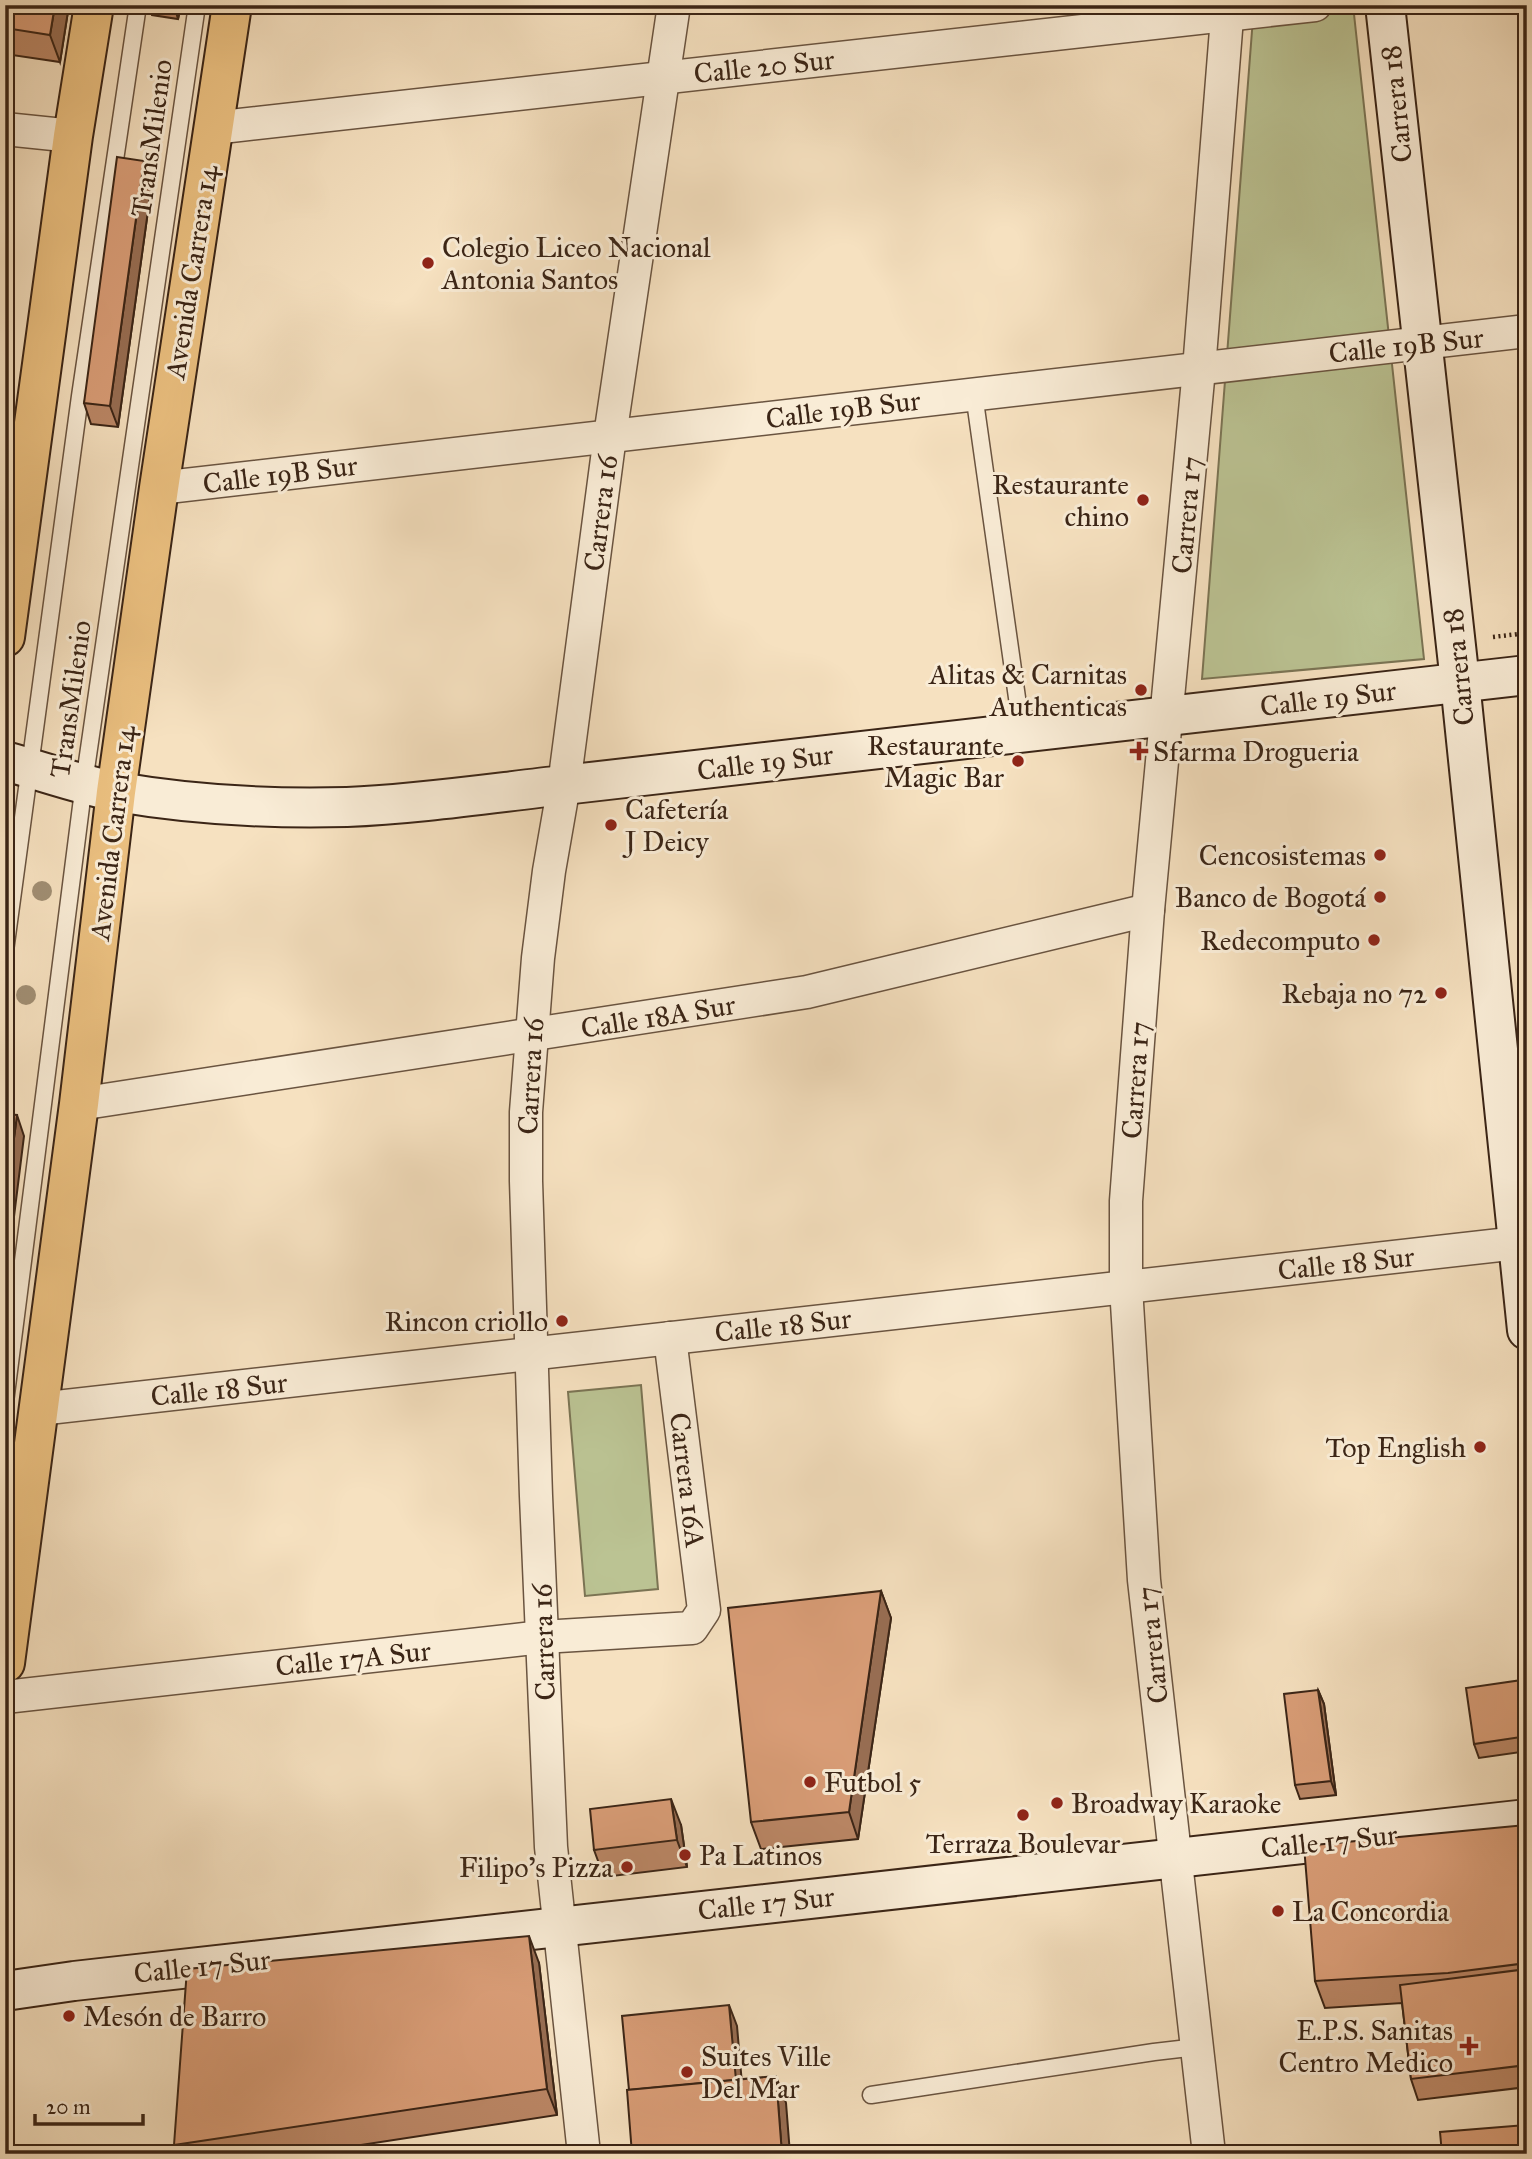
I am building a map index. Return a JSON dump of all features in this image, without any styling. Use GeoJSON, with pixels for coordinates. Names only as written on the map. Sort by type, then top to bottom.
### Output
{"type":"FeatureCollection","features":[{"type":"Feature","properties":{"kind":"main road"},"geometry":{"type":"LineString","coordinates":[[5,637],[73,135],[94,5]]}},
{"type":"Feature","properties":{"kind":"main road","name":"Avenida Carrera 14"},"geometry":{"type":"LineString","coordinates":[[5,1663],[22,1405],[79,1104],[100,787],[159,488],[232,5]]}},
{"type":"Feature","properties":{"kind":"main road","name":"Carrera 18"},"geometry":{"type":"LineString","coordinates":[[1385,5],[1522,1243],[1527,1330]]}},
{"type":"Feature","properties":{"kind":"main road","name":"Calle 19 Sur"},"geometry":{"type":"LineString","coordinates":[[18,764],[100,787],[215,803],[305,807],[415,802],[1527,675]]}},
{"type":"Feature","properties":{"kind":"main road","name":"Calle 17 Sur"},"geometry":{"type":"LineString","coordinates":[[5,1991],[61,1982],[1527,1819]]}},
{"type":"Feature","properties":{"kind":"street","name":"Carrera 16"},"geometry":{"type":"LineString","coordinates":[[584,2154],[551,1847],[526,1181],[526,1112],[531,1036],[549,871],[564,786],[610,436],[674,5]]}},
{"type":"Feature","properties":{"kind":"street","name":"Calle 20 Sur"},"geometry":{"type":"LineString","coordinates":[[213,128],[1228,10],[1315,5]]}},
{"type":"Feature","properties":{"kind":"street","name":"Carrera 17"},"geometry":{"type":"LineString","coordinates":[[1209,2154],[1144,1580],[1126,1287],[1126,1201],[1148,910],[1199,369],[1228,10]]}},
{"type":"Feature","properties":{"kind":"street"},"geometry":{"type":"LineString","coordinates":[[5,128],[73,135]]}},
{"type":"Feature","properties":{"kind":"street","name":"Calle 19B Sur"},"geometry":{"type":"LineString","coordinates":[[159,488],[1527,331]]}},
{"type":"Feature","properties":{"kind":"street","name":"Calle 18A Sur"},"geometry":{"type":"LineString","coordinates":[[79,1104],[807,992],[1148,910]]}},
{"type":"Feature","properties":{"kind":"street","name":"Calle 18 Sur"},"geometry":{"type":"LineString","coordinates":[[22,1405],[532,1354],[1522,1243]]}},
{"type":"Feature","properties":{"kind":"street","name":"Carrera 16A"},"geometry":{"type":"LineString","coordinates":[[670,1338],[704,1610],[699,1620]]}},
{"type":"Feature","properties":{"kind":"street","name":"Calle 17A Sur"},"geometry":{"type":"LineString","coordinates":[[5,1697],[542,1637],[692,1628],[699,1620]]}},
{"type":"Feature","properties":{"kind":"lane","name":"TransMilenio"},"geometry":{"type":"LineString","coordinates":[[5,951],[18,764],[80,396],[138,5]]}},
{"type":"Feature","properties":{"kind":"lane","name":"TransMilenio"},"geometry":{"type":"LineString","coordinates":[[22,1405],[197,5]]}},
{"type":"Feature","properties":{"kind":"lane"},"geometry":{"type":"LineString","coordinates":[[974,394],[1022,733]]}},
{"type":"Feature","properties":{"kind":"lane"},"geometry":{"type":"LineString","coordinates":[[871,2095],[1196,2047]]}},
{"type":"Feature","properties":{"kind":"path"},"geometry":{"type":"LineString","coordinates":[[1481,639],[1527,633]]}},
{"type":"Feature","properties":{"kind":"green space"},"geometry":{"type":"Polygon","coordinates":[[[1254,5],[1353,5],[1424,659],[1202,679],[1254,5]]]}},
{"type":"Feature","properties":{"kind":"green space"},"geometry":{"type":"Polygon","coordinates":[[[641,1385],[658,1589],[585,1596],[568,1392],[641,1385]]]}},
{"type":"Feature","properties":{"kind":"building"},"geometry":{"type":"Polygon","coordinates":[[[5,5],[55,5],[50,35],[5,28],[5,5]]]}},
{"type":"Feature","properties":{"kind":"building"},"geometry":{"type":"Polygon","coordinates":[[[117,157],[144,161],[110,406],[84,403],[117,157]]]}},
{"type":"Feature","properties":{"kind":"building"},"geometry":{"type":"Polygon","coordinates":[[[5,1114],[17,1115],[5,1207],[5,1114]]]}},
{"type":"Feature","properties":{"kind":"building"},"geometry":{"type":"Polygon","coordinates":[[[881,1591],[849,1812],[751,1822],[728,1608],[881,1591]]]}},
{"type":"Feature","properties":{"kind":"building"},"geometry":{"type":"Polygon","coordinates":[[[1522,1680],[1527,1736],[1474,1744],[1466,1688],[1522,1680]]]}},
{"type":"Feature","properties":{"kind":"building"},"geometry":{"type":"Polygon","coordinates":[[[1318,1690],[1331,1781],[1295,1785],[1284,1694],[1318,1690]]]}},
{"type":"Feature","properties":{"kind":"building"},"geometry":{"type":"Polygon","coordinates":[[[671,1799],[677,1840],[594,1850],[590,1809],[671,1799]]]}},
{"type":"Feature","properties":{"kind":"building"},"geometry":{"type":"Polygon","coordinates":[[[1527,1825],[1527,1963],[1448,1973],[1315,1981],[1304,1846],[1527,1825]]]}},
{"type":"Feature","properties":{"kind":"building"},"geometry":{"type":"Polygon","coordinates":[[[529,1936],[547,2089],[174,2145],[187,1969],[529,1936]]]}},
{"type":"Feature","properties":{"kind":"building","name":"E.P.S. Sanitas Centro Medico"},"geometry":{"type":"Polygon","coordinates":[[[1527,1969],[1527,2065],[1411,2079],[1400,1985],[1527,1969]]]}},
{"type":"Feature","properties":{"kind":"building","name":"Suites Ville Del Mar"},"geometry":{"type":"Polygon","coordinates":[[[729,2005],[736,2080],[629,2090],[622,2016],[729,2005]]]}},
{"type":"Feature","properties":{"kind":"building"},"geometry":{"type":"Polygon","coordinates":[[[776,2076],[782,2154],[632,2154],[627,2090],[776,2076]]]}},
{"type":"Feature","properties":{"kind":"building"},"geometry":{"type":"Polygon","coordinates":[[[1527,2125],[1527,2154],[1442,2154],[1440,2132],[1527,2125]]]}},
{"type":"Feature","properties":{"kind":"place","name":"Colegio Liceo Nacional Antonia Santos"},"geometry":{"type":"Point","coordinates":[428,263]}},
{"type":"Feature","properties":{"kind":"place","name":"Restaurante chino"},"geometry":{"type":"Point","coordinates":[1143,500]}},
{"type":"Feature","properties":{"kind":"place","name":"Alitas & Carnitas Authenticas"},"geometry":{"type":"Point","coordinates":[1141,690]}},
{"type":"Feature","properties":{"kind":"place","name":"Sfarma Drogueria"},"geometry":{"type":"Point","coordinates":[1139,751]}},
{"type":"Feature","properties":{"kind":"place","name":"Restaurante Magic Bar"},"geometry":{"type":"Point","coordinates":[1018,761]}},
{"type":"Feature","properties":{"kind":"place","name":"Cafetería J Deicy"},"geometry":{"type":"Point","coordinates":[611,825]}},
{"type":"Feature","properties":{"kind":"place","name":"Cencosistemas"},"geometry":{"type":"Point","coordinates":[1380,855]}},
{"type":"Feature","properties":{"kind":"place","name":"Banco de Bogotá"},"geometry":{"type":"Point","coordinates":[1380,897]}},
{"type":"Feature","properties":{"kind":"place","name":"Redecomputo"},"geometry":{"type":"Point","coordinates":[1374,940]}},
{"type":"Feature","properties":{"kind":"place","name":"Rebaja no 72"},"geometry":{"type":"Point","coordinates":[1441,993]}},
{"type":"Feature","properties":{"kind":"place","name":"Rincon criollo"},"geometry":{"type":"Point","coordinates":[562,1321]}},
{"type":"Feature","properties":{"kind":"place","name":"Top English"},"geometry":{"type":"Point","coordinates":[1480,1447]}},
{"type":"Feature","properties":{"kind":"place","name":"Futbol 5"},"geometry":{"type":"Point","coordinates":[810,1782]}},
{"type":"Feature","properties":{"kind":"place","name":"Broadway Karaoke"},"geometry":{"type":"Point","coordinates":[1057,1803]}},
{"type":"Feature","properties":{"kind":"place","name":"Terraza Boulevar"},"geometry":{"type":"Point","coordinates":[1023,1815]}},
{"type":"Feature","properties":{"kind":"place","name":"Pa Latinos"},"geometry":{"type":"Point","coordinates":[685,1855]}},
{"type":"Feature","properties":{"kind":"place","name":"Filipo's Pizza"},"geometry":{"type":"Point","coordinates":[627,1867]}},
{"type":"Feature","properties":{"kind":"place","name":"La Concordia"},"geometry":{"type":"Point","coordinates":[1278,1911]}},
{"type":"Feature","properties":{"kind":"place","name":"Mesón de Barro"},"geometry":{"type":"Point","coordinates":[69,2016]}},
{"type":"Feature","properties":{"kind":"place","name":"E.P.S. Sanitas Centro Medico"},"geometry":{"type":"Point","coordinates":[1469,2046]}},
{"type":"Feature","properties":{"kind":"place","name":"Suites Ville Del Mar"},"geometry":{"type":"Point","coordinates":[687,2072]}}]}
